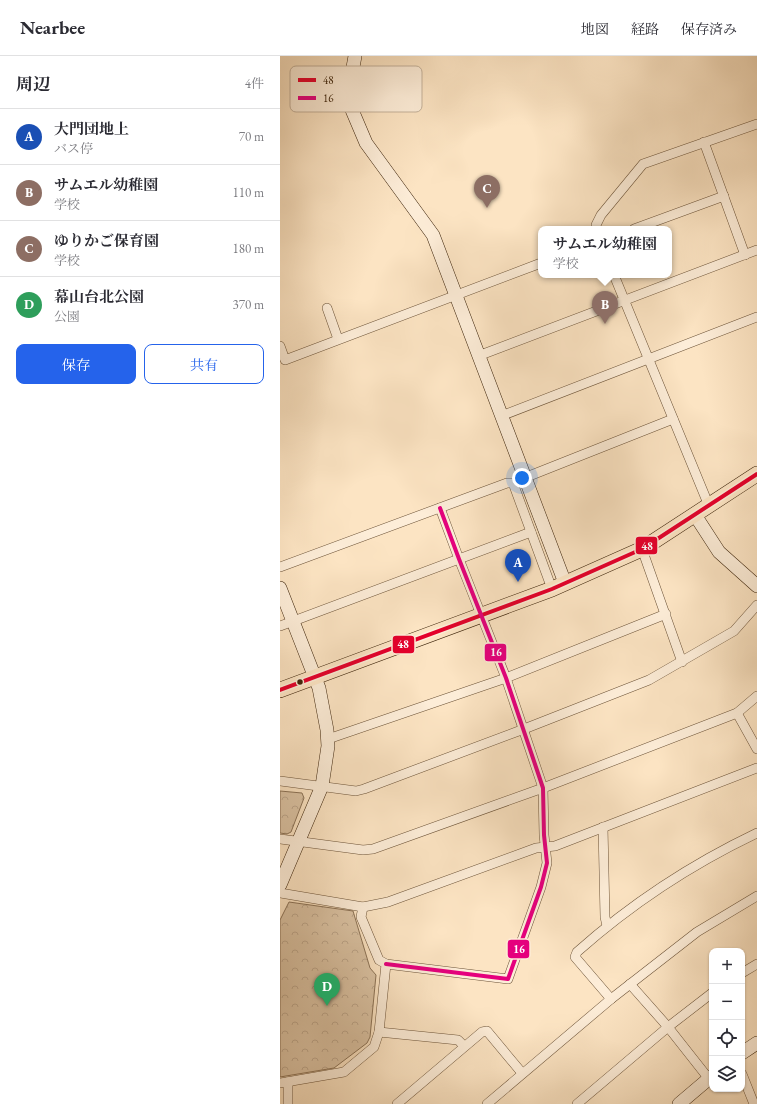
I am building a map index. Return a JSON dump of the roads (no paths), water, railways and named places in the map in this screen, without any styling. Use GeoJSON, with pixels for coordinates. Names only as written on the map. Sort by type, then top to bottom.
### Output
{"type":"FeatureCollection","features":[{"type":"Feature","properties":{"kind":"main road"},"geometry":{"type":"LineString","coordinates":[[280,690],[559,586],[642,549],[757,474]]}},
{"type":"Feature","properties":{"kind":"street"},"geometry":{"type":"LineString","coordinates":[[353,66],[355,56]]}},
{"type":"Feature","properties":{"kind":"street"},"geometry":{"type":"LineString","coordinates":[[353,112],[366,143],[433,235],[524,478],[559,586]]}},
{"type":"Feature","properties":{"kind":"street"},"geometry":{"type":"LineString","coordinates":[[596,226],[601,215],[643,164],[757,124]]}},
{"type":"Feature","properties":{"kind":"street"},"geometry":{"type":"LineString","coordinates":[[704,142],[745,255]]}},
{"type":"Feature","properties":{"kind":"street"},"geometry":{"type":"LineString","coordinates":[[642,226],[724,196]]}},
{"type":"Feature","properties":{"kind":"street"},"geometry":{"type":"LineString","coordinates":[[478,356],[757,250]]}},
{"type":"Feature","properties":{"kind":"street"},"geometry":{"type":"LineString","coordinates":[[280,346],[285,360],[538,264]]}},
{"type":"Feature","properties":{"kind":"street"},"geometry":{"type":"LineString","coordinates":[[615,278],[709,506]]}},
{"type":"Feature","properties":{"kind":"street"},"geometry":{"type":"LineString","coordinates":[[327,308],[338,339]]}},
{"type":"Feature","properties":{"kind":"street"},"geometry":{"type":"LineString","coordinates":[[501,416],[757,317]]}},
{"type":"Feature","properties":{"kind":"street"},"geometry":{"type":"LineString","coordinates":[[524,478],[673,419]]}},
{"type":"Feature","properties":{"kind":"street"},"geometry":{"type":"LineString","coordinates":[[280,567],[507,483],[513,483],[531,532],[559,586]]}},
{"type":"Feature","properties":{"kind":"street"},"geometry":{"type":"LineString","coordinates":[[363,907],[361,917],[379,960],[386,964],[508,979],[541,887],[547,863],[543,788],[506,678],[458,559],[440,508]]}},
{"type":"Feature","properties":{"kind":"street"},"geometry":{"type":"LineString","coordinates":[[695,515],[719,552],[757,586]]}},
{"type":"Feature","properties":{"kind":"street"},"geometry":{"type":"LineString","coordinates":[[286,624],[531,532]]}},
{"type":"Feature","properties":{"kind":"street"},"geometry":{"type":"LineString","coordinates":[[642,549],[682,662]]}},
{"type":"Feature","properties":{"kind":"street"},"geometry":{"type":"LineString","coordinates":[[280,588],[286,624],[319,688],[328,739],[322,786],[280,886]]}},
{"type":"Feature","properties":{"kind":"street"},"geometry":{"type":"LineString","coordinates":[[280,781],[356,791],[364,789],[649,680],[682,662],[734,630],[757,605]]}},
{"type":"Feature","properties":{"kind":"street"},"geometry":{"type":"LineString","coordinates":[[328,739],[506,678],[666,614]]}},
{"type":"Feature","properties":{"kind":"street"},"geometry":{"type":"LineString","coordinates":[[280,838],[363,850],[373,849],[543,788],[736,713],[757,696]]}},
{"type":"Feature","properties":{"kind":"street"},"geometry":{"type":"LineString","coordinates":[[736,713],[757,749]]}},
{"type":"Feature","properties":{"kind":"street"},"geometry":{"type":"LineString","coordinates":[[280,893],[363,907],[388,902],[536,848],[555,846],[757,768]]}},
{"type":"Feature","properties":{"kind":"street"},"geometry":{"type":"LineString","coordinates":[[603,827],[607,926]]}},
{"type":"Feature","properties":{"kind":"street"},"geometry":{"type":"LineString","coordinates":[[610,999],[575,957],[577,952],[607,926],[658,889],[722,850],[757,833]]}},
{"type":"Feature","properties":{"kind":"street"},"geometry":{"type":"LineString","coordinates":[[487,1104],[610,999],[697,932],[757,896]]}},
{"type":"Feature","properties":{"kind":"street"},"geometry":{"type":"LineString","coordinates":[[288,1104],[284,1082],[344,1072],[374,1047],[379,1032],[386,964]]}},
{"type":"Feature","properties":{"kind":"street"},"geometry":{"type":"LineString","coordinates":[[745,971],[757,964]]}},
{"type":"Feature","properties":{"kind":"street"},"geometry":{"type":"LineString","coordinates":[[630,984],[709,1076]]}},
{"type":"Feature","properties":{"kind":"street"},"geometry":{"type":"LineString","coordinates":[[577,1104],[668,1027],[709,995]]}},
{"type":"Feature","properties":{"kind":"street"},"geometry":{"type":"LineString","coordinates":[[397,1104],[482,1032],[487,1031],[522,1073]]}},
{"type":"Feature","properties":{"kind":"street"},"geometry":{"type":"LineString","coordinates":[[379,1032],[458,1040],[464,1046]]}},
{"type":"Feature","properties":{"kind":"street"},"geometry":{"type":"LineString","coordinates":[[745,1051],[757,1043]]}},
{"type":"Feature","properties":{"kind":"street"},"geometry":{"type":"LineString","coordinates":[[679,1104],[709,1078]]}},
{"type":"Feature","properties":{"kind":"street"},"geometry":{"type":"LineString","coordinates":[[745,1082],[754,1104]]}},
{"type":"Feature","properties":{"kind":"place","name":"ゆりかご保育園"},"geometry":{"type":"Point","coordinates":[487,208]}},
{"type":"Feature","properties":{"kind":"place","name":"サムエル幼稚園"},"geometry":{"type":"Point","coordinates":[605,324]}},
{"type":"Feature","properties":{"kind":"place","name":"大門団地上"},"geometry":{"type":"Point","coordinates":[518,582]}},
{"type":"Feature","properties":{"kind":"place","name":"幕山台北公園"},"geometry":{"type":"Point","coordinates":[327,1006]}}]}
